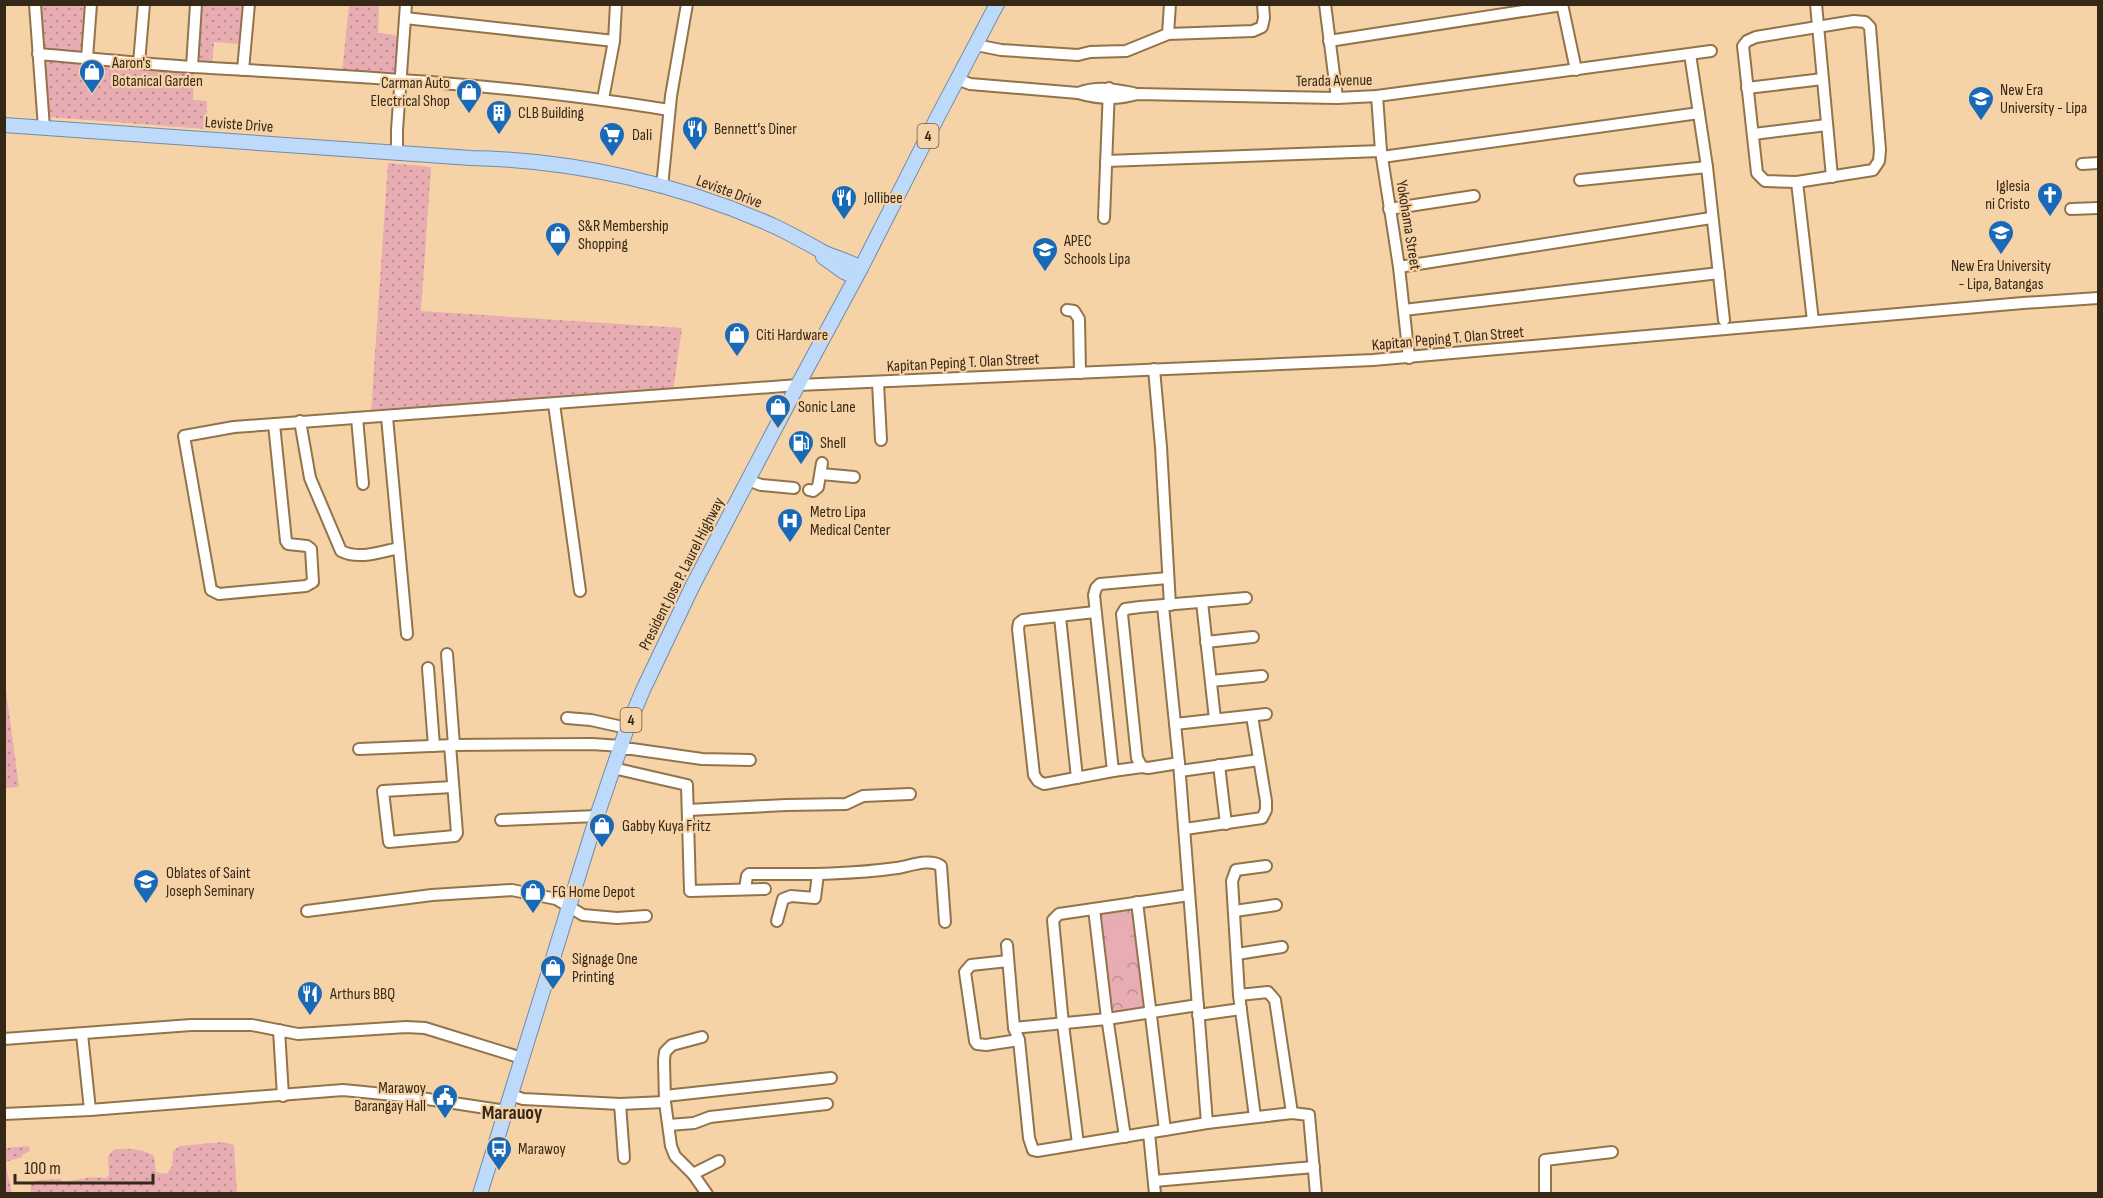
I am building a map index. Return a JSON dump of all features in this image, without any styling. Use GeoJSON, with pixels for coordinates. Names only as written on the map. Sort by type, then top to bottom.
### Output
{"type":"FeatureCollection","features":[{"type":"Feature","properties":{"kind":"main road","name":"President Jose P. Laurel Highway"},"geometry":{"type":"LineString","coordinates":[[480,1194],[597,816],[627,728],[683,606],[997,4]]}},
{"type":"Feature","properties":{"kind":"main road","name":"Leviste Drive"},"geometry":{"type":"LineString","coordinates":[[4,125],[471,158],[500,158],[564,165],[662,187],[714,203],[763,221],[859,272]]}},
{"type":"Feature","properties":{"kind":"main road","name":"Leviste Drive"},"geometry":{"type":"LineString","coordinates":[[471,158],[592,176],[696,202],[774,231],[841,269],[859,272]]}},
{"type":"Feature","properties":{"kind":"street"},"geometry":{"type":"LineString","coordinates":[[35,4],[44,128]]}},
{"type":"Feature","properties":{"kind":"street"},"geometry":{"type":"LineString","coordinates":[[87,58],[91,4]]}},
{"type":"Feature","properties":{"kind":"street"},"geometry":{"type":"LineString","coordinates":[[139,63],[144,4]]}},
{"type":"Feature","properties":{"kind":"street"},"geometry":{"type":"LineString","coordinates":[[192,67],[196,4]]}},
{"type":"Feature","properties":{"kind":"street"},"geometry":{"type":"LineString","coordinates":[[243,70],[249,4]]}},
{"type":"Feature","properties":{"kind":"street"},"geometry":{"type":"LineString","coordinates":[[397,153],[406,4]]}},
{"type":"Feature","properties":{"kind":"street"},"geometry":{"type":"LineString","coordinates":[[603,99],[614,41],[616,4]]}},
{"type":"Feature","properties":{"kind":"street"},"geometry":{"type":"LineString","coordinates":[[662,187],[669,110],[687,4]]}},
{"type":"Feature","properties":{"kind":"street"},"geometry":{"type":"LineString","coordinates":[[1168,34],[1170,4]]}},
{"type":"Feature","properties":{"kind":"street"},"geometry":{"type":"LineString","coordinates":[[977,43],[1077,48],[1090,52],[1126,51],[1168,34],[1253,31],[1262,27],[1263,4]]}},
{"type":"Feature","properties":{"kind":"street"},"geometry":{"type":"LineString","coordinates":[[1325,4],[1337,98]]}},
{"type":"Feature","properties":{"kind":"street"},"geometry":{"type":"LineString","coordinates":[[1816,4],[1832,177]]}},
{"type":"Feature","properties":{"kind":"street"},"geometry":{"type":"LineString","coordinates":[[1329,40],[1562,5],[1576,70]]}},
{"type":"Feature","properties":{"kind":"street"},"geometry":{"type":"LineString","coordinates":[[405,18],[614,41]]}},
{"type":"Feature","properties":{"kind":"street"},"geometry":{"type":"LineString","coordinates":[[1854,21],[1865,22],[1870,27],[1879,161],[1873,170],[1797,182],[1765,181],[1757,172],[1743,46],[1747,41],[1756,37],[1818,27],[1854,21]]}},
{"type":"Feature","properties":{"kind":"street","name":"Terada Avenue"},"geometry":{"type":"LineString","coordinates":[[957,79],[970,84],[1078,93],[1092,88],[1124,98],[1137,94],[1337,98],[1377,96],[1711,51]]}},
{"type":"Feature","properties":{"kind":"street"},"geometry":{"type":"LineString","coordinates":[[38,54],[192,67],[402,80],[603,99],[669,110]]}},
{"type":"Feature","properties":{"kind":"street"},"geometry":{"type":"LineString","coordinates":[[1690,54],[1707,166],[1724,320]]}},
{"type":"Feature","properties":{"kind":"street"},"geometry":{"type":"LineString","coordinates":[[1747,88],[1823,79]]}},
{"type":"Feature","properties":{"kind":"street"},"geometry":{"type":"LineString","coordinates":[[1104,218],[1109,93]]}},
{"type":"Feature","properties":{"kind":"street","name":"Yokohama Street"},"geometry":{"type":"LineString","coordinates":[[1377,96],[1382,154],[1399,267],[1409,358]]}},
{"type":"Feature","properties":{"kind":"street"},"geometry":{"type":"LineString","coordinates":[[1106,161],[1382,154],[1699,112]]}},
{"type":"Feature","properties":{"kind":"street"},"geometry":{"type":"LineString","coordinates":[[1754,134],[1827,125]]}},
{"type":"Feature","properties":{"kind":"street"},"geometry":{"type":"LineString","coordinates":[[2082,164],[2098,163]]}},
{"type":"Feature","properties":{"kind":"street"},"geometry":{"type":"LineString","coordinates":[[1580,180],[1707,166]]}},
{"type":"Feature","properties":{"kind":"street"},"geometry":{"type":"LineString","coordinates":[[1797,182],[1813,321]]}},
{"type":"Feature","properties":{"kind":"street"},"geometry":{"type":"LineString","coordinates":[[1389,209],[1474,196]]}},
{"type":"Feature","properties":{"kind":"street"},"geometry":{"type":"LineString","coordinates":[[2071,209],[2098,208]]}},
{"type":"Feature","properties":{"kind":"street"},"geometry":{"type":"LineString","coordinates":[[1399,267],[1711,218]]}},
{"type":"Feature","properties":{"kind":"street"},"geometry":{"type":"LineString","coordinates":[[1404,310],[1719,273]]}},
{"type":"Feature","properties":{"kind":"street","name":"Kapitan Peping T. Olan Street"},"geometry":{"type":"LineString","coordinates":[[274,424],[286,541],[288,544],[307,546],[311,549],[313,582],[306,586],[214,593],[211,590],[184,436],[234,427],[300,422],[357,418],[387,417],[798,385],[1409,358],[1813,321],[2098,298]]}},
{"type":"Feature","properties":{"kind":"street"},"geometry":{"type":"LineString","coordinates":[[1067,309],[1074,311],[1079,319],[1080,373]]}},
{"type":"Feature","properties":{"kind":"street"},"geometry":{"type":"LineString","coordinates":[[1154,369],[1168,578],[1166,605],[1207,1123]]}},
{"type":"Feature","properties":{"kind":"street"},"geometry":{"type":"LineString","coordinates":[[878,383],[880,440]]}},
{"type":"Feature","properties":{"kind":"street"},"geometry":{"type":"LineString","coordinates":[[554,404],[579,591]]}},
{"type":"Feature","properties":{"kind":"street"},"geometry":{"type":"LineString","coordinates":[[387,417],[407,634]]}},
{"type":"Feature","properties":{"kind":"street"},"geometry":{"type":"LineString","coordinates":[[357,418],[363,484]]}},
{"type":"Feature","properties":{"kind":"street"},"geometry":{"type":"LineString","coordinates":[[300,422],[310,478],[341,551],[358,556],[399,548]]}},
{"type":"Feature","properties":{"kind":"street"},"geometry":{"type":"LineString","coordinates":[[809,490],[813,491],[818,487],[821,469],[854,477]]}},
{"type":"Feature","properties":{"kind":"street"},"geometry":{"type":"LineString","coordinates":[[748,480],[761,485],[794,488]]}},
{"type":"Feature","properties":{"kind":"street"},"geometry":{"type":"LineString","coordinates":[[1113,771],[1094,595],[1100,584],[1168,578]]}},
{"type":"Feature","properties":{"kind":"street"},"geometry":{"type":"LineString","coordinates":[[1142,767],[1135,749],[1122,614],[1125,609],[1246,598]]}},
{"type":"Feature","properties":{"kind":"street"},"geometry":{"type":"LineString","coordinates":[[1202,602],[1215,719]]}},
{"type":"Feature","properties":{"kind":"street"},"geometry":{"type":"LineString","coordinates":[[1095,612],[1023,620],[1019,623],[1034,775],[1038,781],[1044,784],[1142,767],[1219,765],[1259,760]]}},
{"type":"Feature","properties":{"kind":"street"},"geometry":{"type":"LineString","coordinates":[[1059,617],[1077,778]]}},
{"type":"Feature","properties":{"kind":"street"},"geometry":{"type":"LineString","coordinates":[[1206,642],[1253,637]]}},
{"type":"Feature","properties":{"kind":"street"},"geometry":{"type":"LineString","coordinates":[[447,654],[452,787],[457,833],[455,836],[389,842],[382,791],[452,787]]}},
{"type":"Feature","properties":{"kind":"street"},"geometry":{"type":"LineString","coordinates":[[428,668],[434,746]]}},
{"type":"Feature","properties":{"kind":"street"},"geometry":{"type":"LineString","coordinates":[[1211,681],[1262,676]]}},
{"type":"Feature","properties":{"kind":"street"},"geometry":{"type":"LineString","coordinates":[[1175,724],[1266,714]]}},
{"type":"Feature","properties":{"kind":"street"},"geometry":{"type":"LineString","coordinates":[[1185,829],[1262,818],[1266,810],[1252,716]]}},
{"type":"Feature","properties":{"kind":"street"},"geometry":{"type":"LineString","coordinates":[[567,718],[591,720],[627,728]]}},
{"type":"Feature","properties":{"kind":"street"},"geometry":{"type":"LineString","coordinates":[[359,749],[452,745],[592,744],[702,759],[750,760]]}},
{"type":"Feature","properties":{"kind":"street"},"geometry":{"type":"LineString","coordinates":[[1219,765],[1226,824]]}},
{"type":"Feature","properties":{"kind":"street"},"geometry":{"type":"LineString","coordinates":[[613,768],[687,784],[690,891],[765,889]]}},
{"type":"Feature","properties":{"kind":"street"},"geometry":{"type":"LineString","coordinates":[[688,810],[846,804],[863,796],[910,794]]}},
{"type":"Feature","properties":{"kind":"street"},"geometry":{"type":"LineString","coordinates":[[501,820],[597,816]]}},
{"type":"Feature","properties":{"kind":"street"},"geometry":{"type":"LineString","coordinates":[[746,890],[749,874],[818,874],[933,862],[941,866],[945,922]]}},
{"type":"Feature","properties":{"kind":"street"},"geometry":{"type":"LineString","coordinates":[[1255,1117],[1239,995],[1232,881],[1236,870],[1266,866]]}},
{"type":"Feature","properties":{"kind":"street"},"geometry":{"type":"LineString","coordinates":[[777,921],[783,899],[791,896],[815,897],[818,874]]}},
{"type":"Feature","properties":{"kind":"street"},"geometry":{"type":"LineString","coordinates":[[307,911],[432,895],[504,890],[556,900],[583,915],[617,918],[646,916]]}},
{"type":"Feature","properties":{"kind":"street"},"geometry":{"type":"LineString","coordinates":[[1078,1144],[1053,920],[1059,914],[1190,895]]}},
{"type":"Feature","properties":{"kind":"street"},"geometry":{"type":"LineString","coordinates":[[1137,902],[1166,1130]]}},
{"type":"Feature","properties":{"kind":"street"},"geometry":{"type":"LineString","coordinates":[[1235,911],[1276,905]]}},
{"type":"Feature","properties":{"kind":"street"},"geometry":{"type":"LineString","coordinates":[[1094,909],[1107,1019],[1125,1137]]}},
{"type":"Feature","properties":{"kind":"street"},"geometry":{"type":"LineString","coordinates":[[1007,945],[1014,1028],[1019,1040],[1030,1146],[1037,1151],[1207,1123],[1292,1113],[1309,1115],[1317,1194]]}},
{"type":"Feature","properties":{"kind":"street"},"geometry":{"type":"LineString","coordinates":[[1237,954],[1282,947]]}},
{"type":"Feature","properties":{"kind":"street"},"geometry":{"type":"LineString","coordinates":[[1008,961],[971,965],[965,972],[977,1044],[986,1046],[1019,1040]]}},
{"type":"Feature","properties":{"kind":"street"},"geometry":{"type":"LineString","coordinates":[[1239,995],[1268,992],[1275,1000],[1292,1113]]}},
{"type":"Feature","properties":{"kind":"street"},"geometry":{"type":"LineString","coordinates":[[1014,1028],[1107,1019],[1151,1012],[1241,1009]]}},
{"type":"Feature","properties":{"kind":"street"},"geometry":{"type":"LineString","coordinates":[[4,1039],[191,1025],[252,1025],[298,1034],[406,1027],[425,1028],[522,1058]]}},
{"type":"Feature","properties":{"kind":"street"},"geometry":{"type":"LineString","coordinates":[[279,1030],[283,1096]]}},
{"type":"Feature","properties":{"kind":"street"},"geometry":{"type":"LineString","coordinates":[[82,1034],[90,1110]]}},
{"type":"Feature","properties":{"kind":"street"},"geometry":{"type":"LineString","coordinates":[[702,1037],[668,1048],[664,1060],[665,1099],[671,1146],[675,1156],[693,1174],[707,1194]]}},
{"type":"Feature","properties":{"kind":"street"},"geometry":{"type":"LineString","coordinates":[[511,1095],[523,1099],[620,1104],[831,1078]]}},
{"type":"Feature","properties":{"kind":"street"},"geometry":{"type":"LineString","coordinates":[[4,1114],[90,1110],[343,1090],[414,1097],[506,1111]]}},
{"type":"Feature","properties":{"kind":"street"},"geometry":{"type":"LineString","coordinates":[[620,1104],[624,1158]]}},
{"type":"Feature","properties":{"kind":"street"},"geometry":{"type":"LineString","coordinates":[[669,1125],[694,1123],[710,1117],[827,1104]]}},
{"type":"Feature","properties":{"kind":"street"},"geometry":{"type":"LineString","coordinates":[[1149,1133],[1155,1194]]}},
{"type":"Feature","properties":{"kind":"street"},"geometry":{"type":"LineString","coordinates":[[1545,1194],[1545,1160],[1612,1152]]}},
{"type":"Feature","properties":{"kind":"street"},"geometry":{"type":"LineString","coordinates":[[693,1174],[719,1161]]}},
{"type":"Feature","properties":{"kind":"street"},"geometry":{"type":"LineString","coordinates":[[1154,1181],[1314,1167]]}},
{"type":"Feature","properties":{"kind":"green space"},"geometry":{"type":"Polygon","coordinates":[[[41,5],[86,5],[83,43],[79,53],[45,48],[41,5]]]}},
{"type":"Feature","properties":{"kind":"green space"},"geometry":{"type":"Polygon","coordinates":[[[201,5],[243,5],[240,44],[214,42],[212,63],[198,58],[201,5]]]}},
{"type":"Feature","properties":{"kind":"green space"},"geometry":{"type":"Polygon","coordinates":[[[349,5],[379,5],[378,33],[395,35],[399,39],[396,75],[342,72],[349,5]]]}},
{"type":"Feature","properties":{"kind":"green space"},"geometry":{"type":"Polygon","coordinates":[[[48,60],[194,73],[193,100],[207,101],[206,129],[48,117],[44,73],[48,60]]]}},
{"type":"Feature","properties":{"kind":"green space"},"geometry":{"type":"Polygon","coordinates":[[[388,163],[431,167],[421,311],[682,328],[673,391],[371,412],[388,163]]]}},
{"type":"Feature","properties":{"kind":"green space"},"geometry":{"type":"Polygon","coordinates":[[[6,690],[19,787],[5,788],[6,690]]]}},
{"type":"Feature","properties":{"kind":"green space"},"geometry":{"type":"Polygon","coordinates":[[[1130,908],[1134,912],[1144,1005],[1142,1009],[1114,1012],[1111,1009],[1100,914],[1104,911],[1130,908]]]}},
{"type":"Feature","properties":{"kind":"green space"},"geometry":{"type":"Polygon","coordinates":[[[1129,921],[1133,962],[1109,964],[1105,923],[1129,921]]]}},
{"type":"Feature","properties":{"kind":"green space"},"geometry":{"type":"Polygon","coordinates":[[[224,1142],[234,1145],[237,1193],[31,1193],[30,1183],[39,1180],[61,1179],[63,1182],[92,1177],[106,1178],[109,1175],[108,1157],[113,1150],[134,1149],[149,1153],[154,1156],[156,1172],[167,1174],[172,1166],[173,1151],[180,1146],[224,1142]]]}},
{"type":"Feature","properties":{"kind":"green space"},"geometry":{"type":"Polygon","coordinates":[[[29,1146],[30,1151],[22,1157],[5,1162],[5,1148],[29,1146]]]}},
{"type":"Feature","properties":{"kind":"green space"},"geometry":{"type":"Polygon","coordinates":[[[5,1162],[12,1193],[5,1193],[5,1162]]]}},
{"type":"Feature","properties":{"kind":"place","name":"Aaron's Botanical Garden"},"geometry":{"type":"Point","coordinates":[92,95]}},
{"type":"Feature","properties":{"kind":"place","name":"Carman Auto Electrical Shop"},"geometry":{"type":"Point","coordinates":[469,115]}},
{"type":"Feature","properties":{"kind":"place","name":"New Era University - Lipa"},"geometry":{"type":"Point","coordinates":[1981,122]}},
{"type":"Feature","properties":{"kind":"place","name":"CLB Building"},"geometry":{"type":"Point","coordinates":[499,136]}},
{"type":"Feature","properties":{"kind":"place","name":"Bennett's Diner"},"geometry":{"type":"Point","coordinates":[695,152]}},
{"type":"Feature","properties":{"kind":"place","name":"Dali"},"geometry":{"type":"Point","coordinates":[612,158]}},
{"type":"Feature","properties":{"kind":"place","name":"Iglesia ni Cristo"},"geometry":{"type":"Point","coordinates":[2050,218]}},
{"type":"Feature","properties":{"kind":"place","name":"Jollibee"},"geometry":{"type":"Point","coordinates":[844,221]}},
{"type":"Feature","properties":{"kind":"place","name":"New Era University - Lipa, Batangas"},"geometry":{"type":"Point","coordinates":[2001,256]}},
{"type":"Feature","properties":{"kind":"place","name":"S&R Membership Shopping"},"geometry":{"type":"Point","coordinates":[558,258]}},
{"type":"Feature","properties":{"kind":"place","name":"APEC Schools Lipa"},"geometry":{"type":"Point","coordinates":[1045,273]}},
{"type":"Feature","properties":{"kind":"place","name":"Citi Hardware"},"geometry":{"type":"Point","coordinates":[737,358]}},
{"type":"Feature","properties":{"kind":"place","name":"Sonic Lane"},"geometry":{"type":"Point","coordinates":[778,430]}},
{"type":"Feature","properties":{"kind":"place","name":"Shell"},"geometry":{"type":"Point","coordinates":[801,466]}},
{"type":"Feature","properties":{"kind":"place","name":"Metro Lipa Medical Center"},"geometry":{"type":"Point","coordinates":[790,544]}},
{"type":"Feature","properties":{"kind":"place","name":"Gabby Kuya Fritz"},"geometry":{"type":"Point","coordinates":[602,849]}},
{"type":"Feature","properties":{"kind":"place","name":"Oblates of Saint Joseph Seminary"},"geometry":{"type":"Point","coordinates":[146,905]}},
{"type":"Feature","properties":{"kind":"place","name":"FG Home Depot"},"geometry":{"type":"Point","coordinates":[533,915]}},
{"type":"Feature","properties":{"kind":"place","name":"Signage One Printing"},"geometry":{"type":"Point","coordinates":[553,991]}},
{"type":"Feature","properties":{"kind":"place","name":"Arthurs BBQ"},"geometry":{"type":"Point","coordinates":[310,1017]}},
{"type":"Feature","properties":{"kind":"place","name":"Marawoy Barangay Hall"},"geometry":{"type":"Point","coordinates":[445,1120]}},
{"type":"Feature","properties":{"kind":"place","name":"Marawoy"},"geometry":{"type":"Point","coordinates":[499,1172]}},
{"type":"Feature","properties":{"kind":"district","name":"Marauoy"},"geometry":{"type":"Point","coordinates":[512,1113]}}]}
